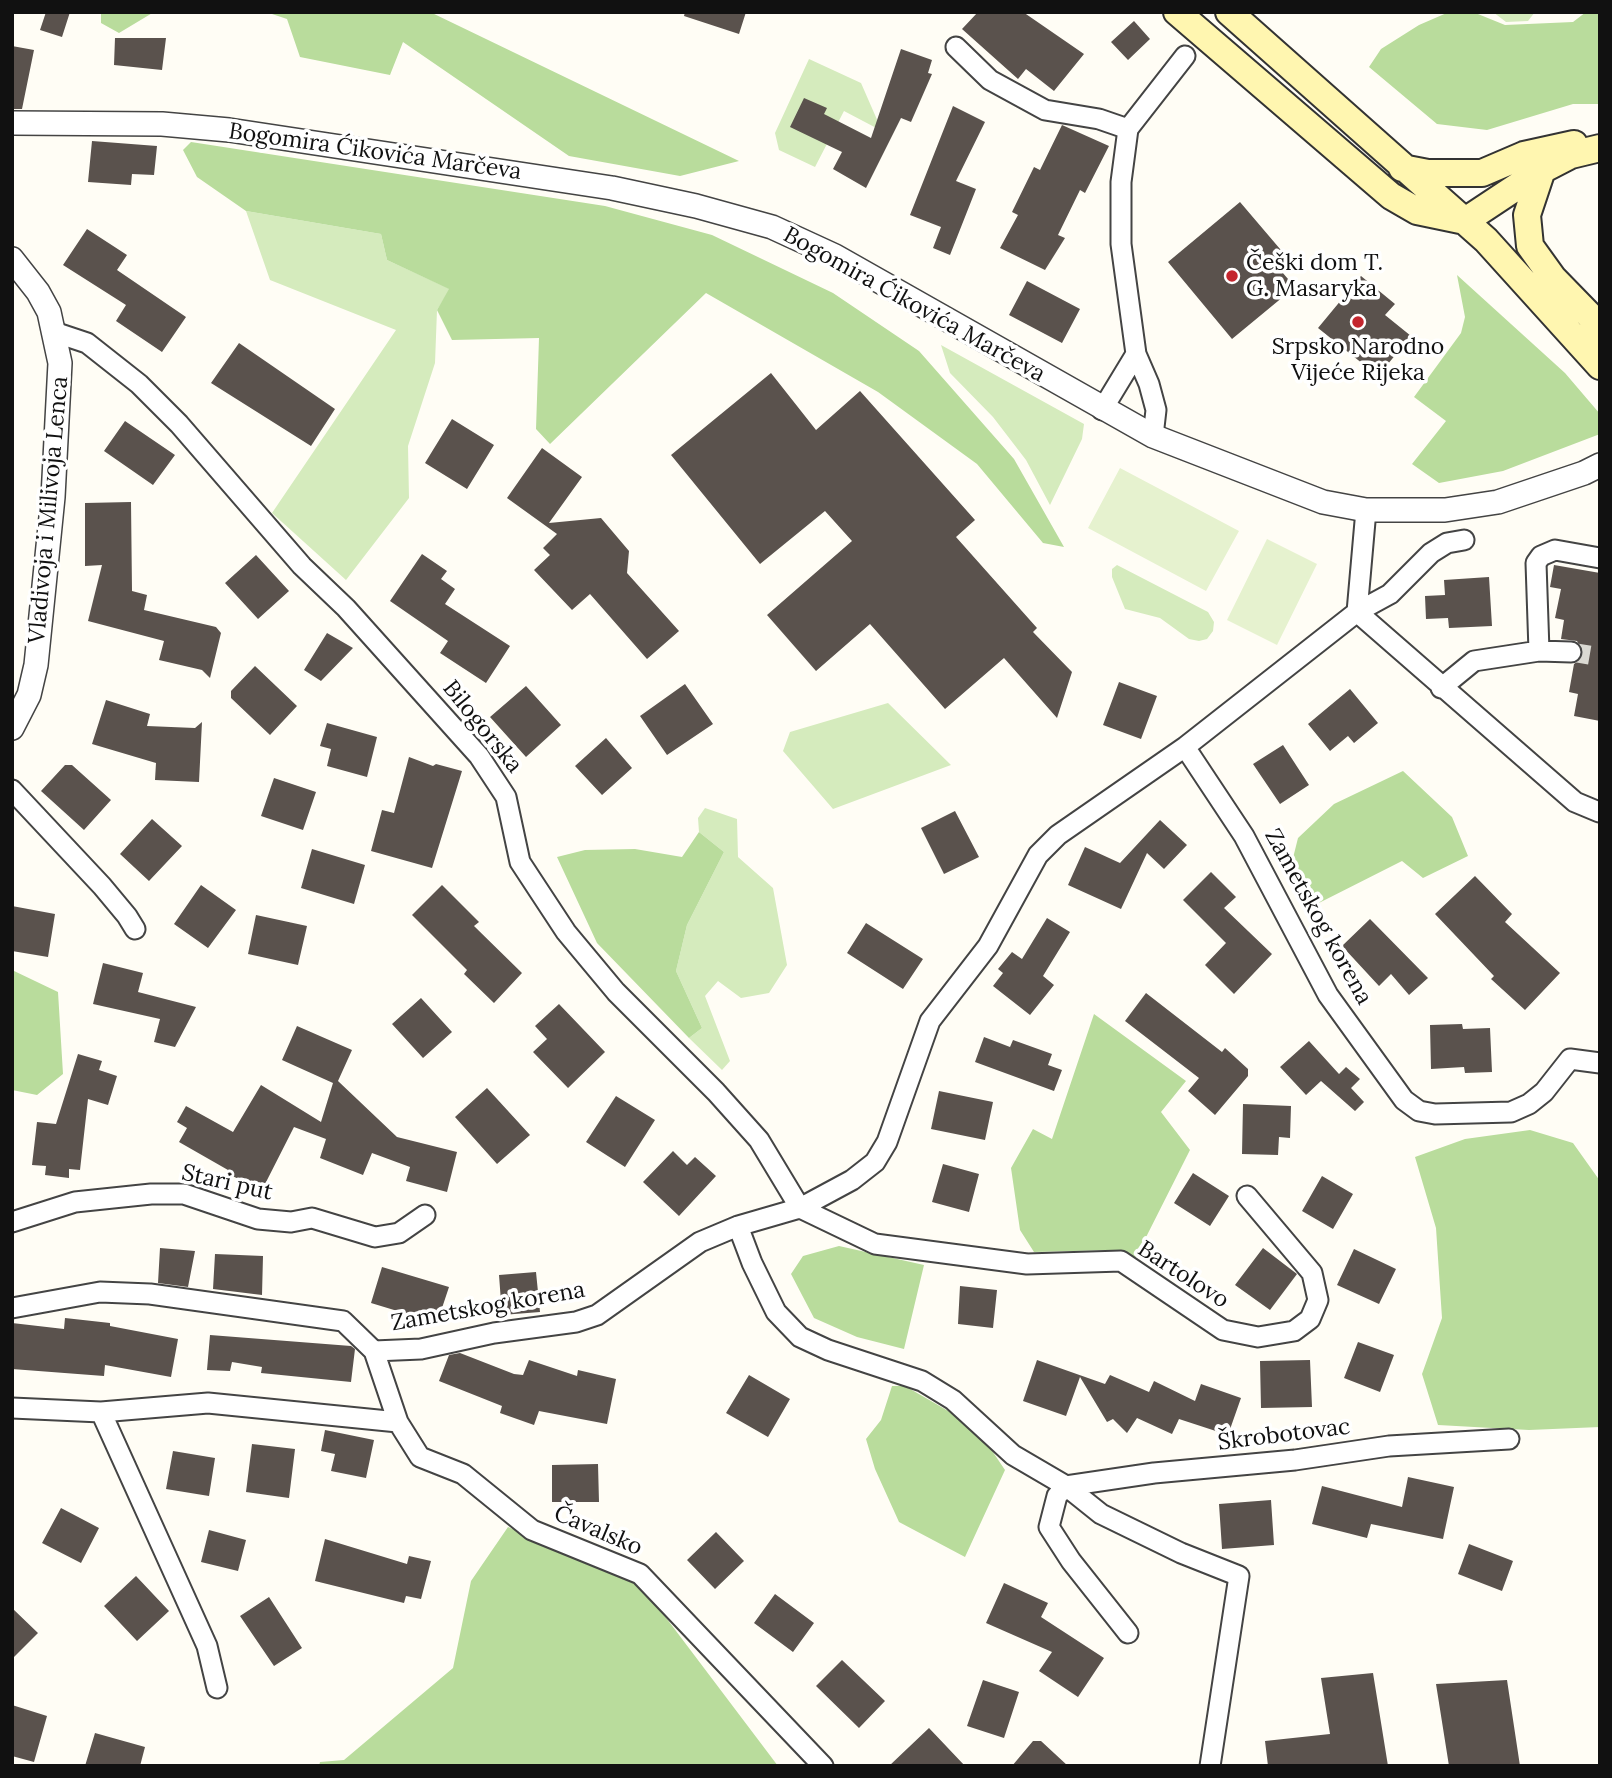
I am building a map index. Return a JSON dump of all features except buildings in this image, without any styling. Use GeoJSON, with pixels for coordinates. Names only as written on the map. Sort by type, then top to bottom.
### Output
{"type":"FeatureCollection","features":[{"type":"Feature","properties":{"kind":"main road"},"geometry":{"type":"LineString","coordinates":[[1177,12],[1391,196],[1417,211],[1465,221],[1542,170],[1571,155],[1600,146]]}},
{"type":"Feature","properties":{"kind":"main road"},"geometry":{"type":"LineString","coordinates":[[1228,12],[1486,240],[1600,366]]}},
{"type":"Feature","properties":{"kind":"main road"},"geometry":{"type":"LineString","coordinates":[[1402,168],[1428,173],[1482,173],[1534,153],[1579,143],[1600,146]]}},
{"type":"Feature","properties":{"kind":"main road"},"geometry":{"type":"LineString","coordinates":[[1542,170],[1527,215],[1530,246],[1553,278],[1591,317],[1600,338]]}},
{"type":"Feature","properties":{"kind":"main road"},"geometry":{"type":"LineString","coordinates":[[1465,221],[1467,204],[1482,173]]}},
{"type":"Feature","properties":{"kind":"street"},"geometry":{"type":"LineString","coordinates":[[956,47],[990,80],[1045,110],[1099,119],[1128,129]]}},
{"type":"Feature","properties":{"kind":"street"},"geometry":{"type":"LineString","coordinates":[[1153,436],[1156,410],[1149,384],[1136,354],[1121,244],[1121,182],[1128,129],[1185,56]]}},
{"type":"Feature","properties":{"kind":"street","name":"Bogomira Ćikovića Marčeva"},"geometry":{"type":"LineString","coordinates":[[12,123],[162,124],[229,130],[533,174],[696,206],[772,227],[835,256],[1102,410],[1153,436],[1322,502],[1367,510],[1445,510],[1498,502],[1592,469]]}},
{"type":"Feature","properties":{"kind":"street","name":"Vladivoja i Milivoja Lenca"},"geometry":{"type":"LineString","coordinates":[[12,259],[38,292],[54,332],[60,363],[59,415],[44,589],[33,675],[29,695],[12,728]]}},
{"type":"Feature","properties":{"kind":"street","name":"Bilogorska"},"geometry":{"type":"LineString","coordinates":[[54,332],[87,343],[139,384],[179,424],[302,566],[346,608],[479,756],[506,797],[520,862],[566,932],[616,992],[716,1092],[759,1140],[800,1208]]}},
{"type":"Feature","properties":{"kind":"street"},"geometry":{"type":"LineString","coordinates":[[1102,410],[1136,354]]}},
{"type":"Feature","properties":{"kind":"street"},"geometry":{"type":"LineString","coordinates":[[1367,510],[1357,612],[1441,688],[1575,802],[1599,811]]}},
{"type":"Feature","properties":{"kind":"street","name":"Zametskog korena"},"geometry":{"type":"LineString","coordinates":[[12,1308],[100,1292],[150,1294],[343,1321],[374,1351],[421,1349],[494,1333],[576,1322],[597,1315],[700,1242],[738,1226],[800,1208],[852,1180],[875,1162],[887,1142],[930,1021],[988,946],[1038,855],[1058,835],[1185,747],[1357,612],[1390,594],[1431,553],[1447,544],[1464,540]]}},
{"type":"Feature","properties":{"kind":"street"},"geometry":{"type":"LineString","coordinates":[[1539,651],[1536,571],[1541,556],[1555,550],[1600,558]]}},
{"type":"Feature","properties":{"kind":"street"},"geometry":{"type":"LineString","coordinates":[[1441,688],[1474,662],[1539,651],[1571,652]]}},
{"type":"Feature","properties":{"kind":"street","name":"Zametskog korena"},"geometry":{"type":"LineString","coordinates":[[1185,747],[1244,836],[1328,995],[1404,1100],[1419,1111],[1435,1114],[1511,1112],[1530,1104],[1544,1092],[1570,1059],[1600,1063]]}},
{"type":"Feature","properties":{"kind":"street"},"geometry":{"type":"LineString","coordinates":[[12,790],[102,886],[128,916],[135,929]]}},
{"type":"Feature","properties":{"kind":"street","name":"Stari put"},"geometry":{"type":"LineString","coordinates":[[12,1222],[75,1202],[151,1194],[184,1194],[258,1219],[320,1220],[375,1237],[400,1233],[425,1215]]}},
{"type":"Feature","properties":{"kind":"street","name":"Bartolovo"},"geometry":{"type":"LineString","coordinates":[[800,1208],[876,1244],[1027,1264],[1121,1261],[1223,1330],[1258,1338],[1294,1331],[1310,1319],[1318,1300],[1312,1273],[1247,1196]]}},
{"type":"Feature","properties":{"kind":"street"},"geometry":{"type":"LineString","coordinates":[[738,1226],[752,1263],[776,1312],[800,1337],[828,1350],[922,1381],[953,1400],[1013,1455],[1066,1486],[1101,1514],[1181,1553],[1239,1576],[1210,1766]]}},
{"type":"Feature","properties":{"kind":"street","name":"Čavalsko"},"geometry":{"type":"LineString","coordinates":[[374,1351],[398,1422],[420,1457],[463,1475],[532,1530],[640,1574],[823,1766]]}},
{"type":"Feature","properties":{"kind":"street"},"geometry":{"type":"LineString","coordinates":[[12,1408],[101,1412],[208,1403],[398,1422]]}},
{"type":"Feature","properties":{"kind":"street"},"geometry":{"type":"LineString","coordinates":[[101,1412],[208,1646],[217,1688]]}},
{"type":"Feature","properties":{"kind":"street","name":"Škrobotovac"},"geometry":{"type":"LineString","coordinates":[[1066,1486],[1154,1473],[1295,1460],[1389,1447],[1508,1439]]}},
{"type":"Feature","properties":{"kind":"street"},"geometry":{"type":"LineString","coordinates":[[1066,1486],[1056,1496],[1049,1527],[1071,1561],[1128,1633]]}},
{"type":"Feature","properties":{"kind":"green space"},"geometry":{"type":"Polygon","coordinates":[[[101,12],[154,12],[119,33],[101,23],[101,12]]]}},
{"type":"Feature","properties":{"kind":"green space"},"geometry":{"type":"Polygon","coordinates":[[[266,12],[430,12],[739,161],[680,176],[569,156],[403,42],[390,75],[300,57],[287,19],[266,12]]]}},
{"type":"Feature","properties":{"kind":"green space"},"geometry":{"type":"Polygon","coordinates":[[[1449,12],[1473,12],[1505,25],[1573,22],[1586,12],[1600,12],[1600,104],[1573,104],[1487,130],[1437,124],[1369,67],[1381,49],[1419,25],[1449,12]]]}},
{"type":"Feature","properties":{"kind":"green space"},"geometry":{"type":"Polygon","coordinates":[[[1493,12],[1535,12],[1528,21],[1506,22],[1493,12]]]}},
{"type":"Feature","properties":{"kind":"green space"},"geometry":{"type":"Polygon","coordinates":[[[809,59],[861,83],[882,131],[844,111],[815,167],[779,150],[775,133],[809,59]]]}},
{"type":"Feature","properties":{"kind":"green space"},"geometry":{"type":"Polygon","coordinates":[[[191,142],[605,206],[712,235],[833,293],[919,351],[1014,459],[1064,547],[1043,543],[977,464],[878,392],[706,293],[550,444],[536,429],[539,338],[452,340],[437,310],[449,289],[387,260],[381,234],[246,211],[197,177],[183,150],[191,142]]]}},
{"type":"Feature","properties":{"kind":"green space"},"geometry":{"type":"Polygon","coordinates":[[[246,211],[381,234],[387,260],[450,289],[437,310],[435,363],[408,446],[409,498],[346,580],[272,513],[396,330],[270,280],[246,211]]]}},
{"type":"Feature","properties":{"kind":"green space"},"geometry":{"type":"Polygon","coordinates":[[[1457,275],[1565,373],[1600,414],[1600,434],[1503,471],[1439,483],[1412,464],[1446,421],[1414,397],[1461,333],[1465,317],[1457,275]]]}},
{"type":"Feature","properties":{"kind":"green space"},"geometry":{"type":"Polygon","coordinates":[[[941,345],[1084,424],[1082,439],[1050,505],[1026,460],[993,417],[950,373],[941,345]]]}},
{"type":"Feature","properties":{"kind":"green space"},"geometry":{"type":"Polygon","coordinates":[[[1120,468],[1239,531],[1206,591],[1088,528],[1120,468]]]}},
{"type":"Feature","properties":{"kind":"green space"},"geometry":{"type":"Polygon","coordinates":[[[1267,539],[1317,564],[1277,645],[1227,620],[1267,539]]]}},
{"type":"Feature","properties":{"kind":"green space"},"geometry":{"type":"Polygon","coordinates":[[[1117,565],[1208,612],[1214,622],[1213,631],[1207,639],[1189,639],[1160,618],[1125,609],[1112,577],[1112,569],[1117,565]]]}},
{"type":"Feature","properties":{"kind":"green space"},"geometry":{"type":"Polygon","coordinates":[[[888,703],[951,765],[833,809],[783,751],[790,732],[888,703]]]}},
{"type":"Feature","properties":{"kind":"green space"},"geometry":{"type":"Polygon","coordinates":[[[1403,771],[1452,817],[1468,856],[1423,878],[1402,861],[1307,909],[1292,862],[1298,838],[1334,804],[1403,771]]]}},
{"type":"Feature","properties":{"kind":"green space"},"geometry":{"type":"Polygon","coordinates":[[[705,808],[737,819],[738,857],[773,888],[787,965],[769,993],[741,998],[718,981],[705,996],[730,1061],[722,1070],[689,1038],[702,1028],[676,971],[687,925],[724,852],[699,832],[698,818],[705,808]]]}},
{"type":"Feature","properties":{"kind":"green space"},"geometry":{"type":"Polygon","coordinates":[[[699,832],[724,852],[687,925],[676,971],[702,1028],[689,1038],[597,943],[557,857],[585,850],[635,849],[682,857],[699,832]]]}},
{"type":"Feature","properties":{"kind":"green space"},"geometry":{"type":"Polygon","coordinates":[[[12,970],[58,992],[63,1074],[37,1095],[12,1090],[12,970]]]}},
{"type":"Feature","properties":{"kind":"green space"},"geometry":{"type":"Polygon","coordinates":[[[1094,1014],[1186,1081],[1161,1112],[1190,1150],[1135,1259],[1113,1250],[1034,1252],[1020,1230],[1011,1168],[1033,1129],[1052,1139],[1094,1014]]]}},
{"type":"Feature","properties":{"kind":"green space"},"geometry":{"type":"Polygon","coordinates":[[[1530,1130],[1573,1143],[1600,1181],[1600,1427],[1529,1430],[1438,1425],[1422,1374],[1442,1318],[1436,1228],[1415,1157],[1465,1139],[1530,1130]]]}},
{"type":"Feature","properties":{"kind":"green space"},"geometry":{"type":"Polygon","coordinates":[[[839,1246],[924,1265],[904,1349],[857,1337],[814,1318],[791,1274],[803,1256],[839,1246]]]}},
{"type":"Feature","properties":{"kind":"green space"},"geometry":{"type":"Polygon","coordinates":[[[892,1386],[905,1386],[976,1427],[1005,1470],[965,1557],[899,1522],[875,1469],[866,1439],[881,1420],[892,1386]]]}},
{"type":"Feature","properties":{"kind":"green space"},"geometry":{"type":"Polygon","coordinates":[[[508,1527],[639,1582],[778,1766],[319,1766],[320,1762],[344,1760],[453,1668],[471,1581],[508,1527]]]}},
{"type":"Feature","properties":{"kind":"tunnel"},"geometry":{"type":"LineString","coordinates":[[1571,652],[1600,657]]}},
{"type":"Feature","properties":{"kind":"place","name":"Češki dom T. G. Masaryka"},"geometry":{"type":"Point","coordinates":[1232,276]}},
{"type":"Feature","properties":{"kind":"place","name":"Srpsko Narodno Vijeće Rijeka"},"geometry":{"type":"Point","coordinates":[1358,322]}}]}
